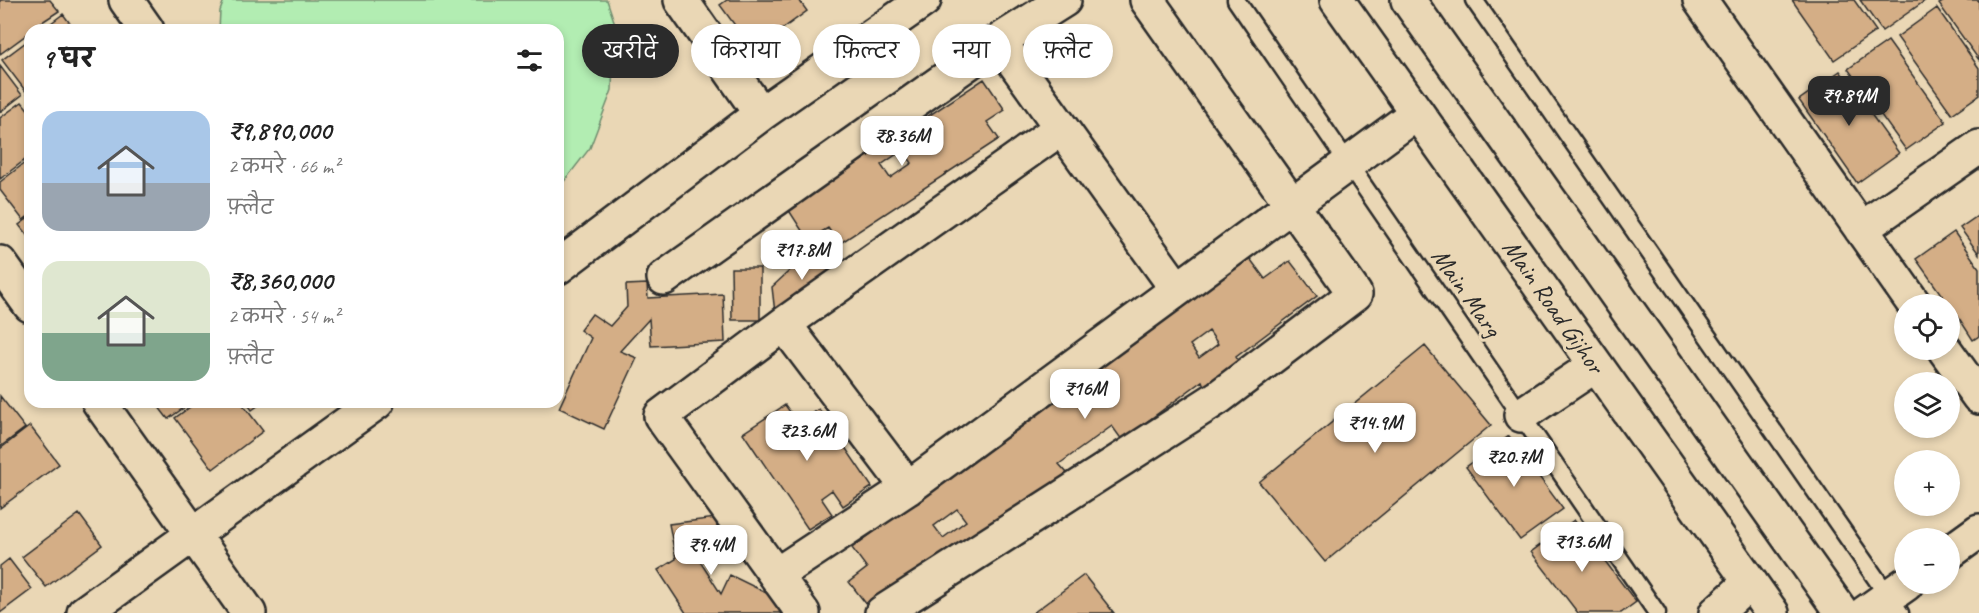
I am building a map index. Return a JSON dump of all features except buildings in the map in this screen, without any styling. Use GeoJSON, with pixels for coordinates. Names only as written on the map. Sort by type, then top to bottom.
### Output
{"type":"FeatureCollection","features":[{"type":"Feature","properties":{"kind":"street"},"geometry":{"type":"LineString","coordinates":[[126,0],[143,24]]}},
{"type":"Feature","properties":{"kind":"street"},"geometry":{"type":"LineString","coordinates":[[681,0],[761,114]]}},
{"type":"Feature","properties":{"kind":"street"},"geometry":{"type":"LineString","coordinates":[[564,262],[761,114],[924,0]]}},
{"type":"Feature","properties":{"kind":"street"},"geometry":{"type":"LineString","coordinates":[[1011,33],[1064,0]]}},
{"type":"Feature","properties":{"kind":"street"},"geometry":{"type":"LineString","coordinates":[[882,613],[1219,397],[1355,294],[1147,0]]}},
{"type":"Feature","properties":{"kind":"street","name":"Main Road Gijhor"},"geometry":{"type":"LineString","coordinates":[[1336,0],[1772,613]]}},
{"type":"Feature","properties":{"kind":"street"},"geometry":{"type":"LineString","coordinates":[[1408,0],[1842,613]]}},
{"type":"Feature","properties":{"kind":"street"},"geometry":{"type":"LineString","coordinates":[[1700,0],[1907,294]]}},
{"type":"Feature","properties":{"kind":"street"},"geometry":{"type":"LineString","coordinates":[[1011,58],[1177,289]]}},
{"type":"Feature","properties":{"kind":"street"},"geometry":{"type":"LineString","coordinates":[[664,278],[947,78]]}},
{"type":"Feature","properties":{"kind":"street"},"geometry":{"type":"LineString","coordinates":[[776,575],[908,488],[1417,113]]}},
{"type":"Feature","properties":{"kind":"street"},"geometry":{"type":"LineString","coordinates":[[803,613],[662,416],[784,324],[1061,128]]}},
{"type":"Feature","properties":{"kind":"street"},"geometry":{"type":"LineString","coordinates":[[1861,229],[1979,147]]}},
{"type":"Feature","properties":{"kind":"street"},"geometry":{"type":"LineString","coordinates":[[0,263],[24,297]]}},
{"type":"Feature","properties":{"kind":"street"},"geometry":{"type":"LineString","coordinates":[[784,324],[908,488]]}},
{"type":"Feature","properties":{"kind":"street"},"geometry":{"type":"LineString","coordinates":[[1952,360],[1979,397]]}},
{"type":"Feature","properties":{"kind":"street"},"geometry":{"type":"LineString","coordinates":[[1521,415],[1596,365]]}},
{"type":"Feature","properties":{"kind":"street"},"geometry":{"type":"LineString","coordinates":[[103,408],[249,613]]}},
{"type":"Feature","properties":{"kind":"street"},"geometry":{"type":"LineString","coordinates":[[84,613],[369,408]]}},
{"type":"Feature","properties":{"kind":"street"},"geometry":{"type":"LineString","coordinates":[[1960,545],[1979,531]]}},
{"type":"Feature","properties":{"kind":"street"},"geometry":{"type":"LineString","coordinates":[[1716,613],[1750,582]]}},
{"type":"Feature","properties":{"kind":"lane","name":"Main Marg"},"geometry":{"type":"LineString","coordinates":[[1236,0],[1657,613]]}},
{"type":"Feature","properties":{"kind":"lane"},"geometry":{"type":"LineString","coordinates":[[1474,0],[1889,602]]}},
{"type":"Feature","properties":{"kind":"green space"},"geometry":{"type":"Polygon","coordinates":[[[224,0],[607,0],[614,24],[582,24],[582,78],[612,78],[612,90],[590,148],[564,181],[564,24],[219,24],[220,11],[224,0]]]}}]}
